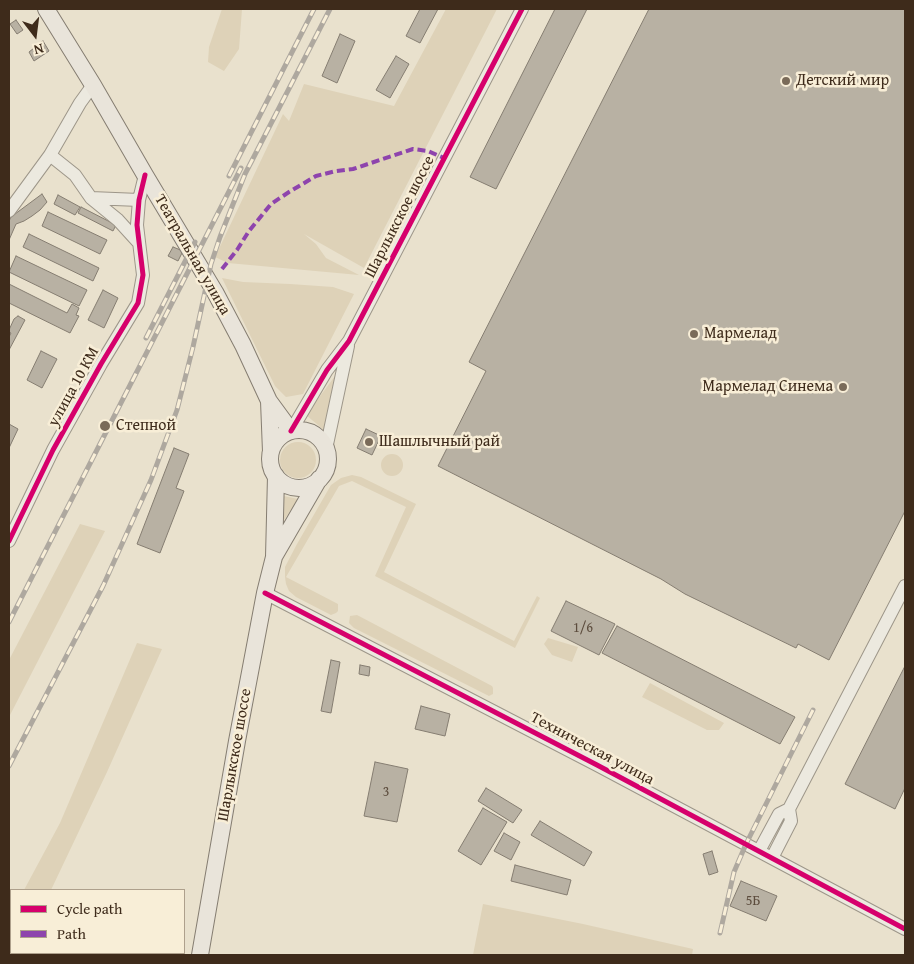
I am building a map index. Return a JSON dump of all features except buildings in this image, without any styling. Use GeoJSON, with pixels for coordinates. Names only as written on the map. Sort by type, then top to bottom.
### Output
{"type":"FeatureCollection","features":[{"type":"Feature","properties":{"kind":"main road","name":"Театральная улица"},"geometry":{"type":"LineString","coordinates":[[46,9],[215,292],[244,345],[269,401],[291,431]]}},
{"type":"Feature","properties":{"kind":"main road","name":"Театральная улица"},"geometry":{"type":"LineString","coordinates":[[269,401],[270,452]]}},
{"type":"Feature","properties":{"kind":"main road"},"geometry":{"type":"LineString","coordinates":[[305,430],[312,433],[323,442],[326,449],[327,466],[319,479],[305,487],[294,487],[284,483],[276,476],[270,465],[270,452],[273,445],[278,438],[291,431],[305,430]]}},
{"type":"Feature","properties":{"kind":"main road","name":"Шарлыкское шоссе"},"geometry":{"type":"LineString","coordinates":[[200,955],[235,751],[265,593],[274,556],[276,476]]}},
{"type":"Feature","properties":{"kind":"main road","name":"Шарлыкское шоссе"},"geometry":{"type":"LineString","coordinates":[[274,556],[319,479]]}},
{"type":"Feature","properties":{"kind":"street","name":"Шарлыкское шоссе"},"geometry":{"type":"LineString","coordinates":[[291,431],[327,370],[350,341],[522,9]]}},
{"type":"Feature","properties":{"kind":"street"},"geometry":{"type":"LineString","coordinates":[[9,211],[50,155],[80,103],[93,85]]}},
{"type":"Feature","properties":{"kind":"street"},"geometry":{"type":"LineString","coordinates":[[50,155],[75,175],[91,198],[118,220],[138,242]]}},
{"type":"Feature","properties":{"kind":"street","name":"улица 10 КМ"},"geometry":{"type":"LineString","coordinates":[[9,541],[53,450],[138,303],[143,275],[137,225],[139,200],[145,175]]}},
{"type":"Feature","properties":{"kind":"street"},"geometry":{"type":"LineString","coordinates":[[91,198],[139,200]]}},
{"type":"Feature","properties":{"kind":"street","name":"Шарлыкское шоссе"},"geometry":{"type":"LineString","coordinates":[[326,449],[350,341]]}},
{"type":"Feature","properties":{"kind":"street"},"geometry":{"type":"LineString","coordinates":[[759,851],[779,814],[789,809],[905,586]]}},
{"type":"Feature","properties":{"kind":"street","name":"Техническая улица"},"geometry":{"type":"LineString","coordinates":[[265,593],[597,765],[905,929]]}},
{"type":"Feature","properties":{"kind":"street"},"geometry":{"type":"LineString","coordinates":[[772,858],[792,821],[789,809]]}},
{"type":"Feature","properties":{"kind":"shaded area"},"geometry":{"type":"Polygon","coordinates":[[[222,9],[242,9],[239,49],[224,71],[208,62],[209,47],[222,9]]]}},
{"type":"Feature","properties":{"kind":"shaded area"},"geometry":{"type":"Polygon","coordinates":[[[446,9],[497,9],[364,268],[304,234],[316,244],[326,258],[359,275],[228,263],[215,257],[283,114],[289,121],[304,84],[394,106],[446,9]]]}},
{"type":"Feature","properties":{"kind":"shaded area"},"geometry":{"type":"Polygon","coordinates":[[[222,278],[243,282],[333,287],[354,294],[303,394],[286,397],[275,386],[222,278]]]}},
{"type":"Feature","properties":{"kind":"shaded area"},"geometry":{"type":"Polygon","coordinates":[[[335,376],[324,430],[306,415],[335,376]]]}},
{"type":"Feature","properties":{"kind":"shaded area"},"geometry":{"type":"Polygon","coordinates":[[[298,442],[305,443],[311,447],[315,453],[315,467],[311,473],[305,477],[298,478],[291,477],[285,473],[281,467],[280,460],[281,453],[285,447],[291,443],[298,442]]]}},
{"type":"Feature","properties":{"kind":"shaded area"},"geometry":{"type":"Polygon","coordinates":[[[392,454],[400,457],[403,465],[400,473],[392,476],[384,473],[381,465],[384,457],[392,454]]]}},
{"type":"Feature","properties":{"kind":"shaded area"},"geometry":{"type":"Polygon","coordinates":[[[352,475],[361,477],[416,504],[384,572],[514,641],[537,596],[540,598],[515,648],[375,576],[406,507],[352,481],[339,486],[286,577],[338,604],[338,611],[331,615],[296,597],[289,591],[286,584],[285,567],[297,544],[331,485],[341,478],[352,475]]]}},
{"type":"Feature","properties":{"kind":"shaded area"},"geometry":{"type":"Polygon","coordinates":[[[284,496],[298,499],[282,523],[284,496]]]}},
{"type":"Feature","properties":{"kind":"shaded area"},"geometry":{"type":"Polygon","coordinates":[[[80,524],[105,531],[9,717],[9,660],[80,524]]]}},
{"type":"Feature","properties":{"kind":"shaded area"},"geometry":{"type":"Polygon","coordinates":[[[357,615],[492,686],[493,694],[489,696],[354,628],[349,623],[350,616],[357,615]]]}},
{"type":"Feature","properties":{"kind":"shaded area"},"geometry":{"type":"Polygon","coordinates":[[[548,638],[578,647],[572,662],[552,655],[544,644],[548,638]]]}},
{"type":"Feature","properties":{"kind":"shaded area"},"geometry":{"type":"Polygon","coordinates":[[[137,643],[162,649],[51,889],[25,889],[60,823],[137,643]]]}},
{"type":"Feature","properties":{"kind":"shaded area"},"geometry":{"type":"Polygon","coordinates":[[[650,683],[724,723],[719,730],[707,730],[642,697],[650,683]]]}},
{"type":"Feature","properties":{"kind":"shaded area"},"geometry":{"type":"Polygon","coordinates":[[[483,904],[693,949],[692,955],[473,955],[483,904]]]}},
{"type":"Feature","properties":{"kind":"shaded area"},"geometry":{"type":"Polygon","coordinates":[[[10,915],[10,954],[16,955],[9,955],[10,915]]]}},
{"type":"Feature","properties":{"kind":"railway"},"geometry":{"type":"LineString","coordinates":[[229,176],[314,9]]}},
{"type":"Feature","properties":{"kind":"railway"},"geometry":{"type":"LineString","coordinates":[[9,766],[103,586],[151,480],[177,410],[211,264],[220,237],[245,174],[330,9]]}},
{"type":"Feature","properties":{"kind":"railway"},"geometry":{"type":"LineString","coordinates":[[9,622],[241,168]]}},
{"type":"Feature","properties":{"kind":"railway"},"geometry":{"type":"LineString","coordinates":[[146,338],[195,242]]}},
{"type":"Feature","properties":{"kind":"railway"},"geometry":{"type":"LineString","coordinates":[[720,933],[734,872],[813,710]]}},
{"type":"Feature","properties":{"kind":"marked path"},"geometry":{"type":"LineString","coordinates":[[222,269],[271,204],[316,176],[353,169],[413,149],[428,151],[444,158]]}},
{"type":"Feature","properties":{"kind":"cycle path"},"geometry":{"type":"LineString","coordinates":[[291,431],[327,370],[349,341],[522,9]]}},
{"type":"Feature","properties":{"kind":"cycle path"},"geometry":{"type":"LineString","coordinates":[[9,541],[53,450],[138,303],[143,275],[137,225],[139,200],[145,175]]}},
{"type":"Feature","properties":{"kind":"cycle path"},"geometry":{"type":"LineString","coordinates":[[265,593],[597,765],[905,929]]}},
{"type":"Feature","properties":{"kind":"place","name":"Детский мир"},"geometry":{"type":"Point","coordinates":[786,81]}},
{"type":"Feature","properties":{"kind":"place","name":"Мармелад"},"geometry":{"type":"Point","coordinates":[694,334]}},
{"type":"Feature","properties":{"kind":"place","name":"Мармелад Синема"},"geometry":{"type":"Point","coordinates":[843,387]}},
{"type":"Feature","properties":{"kind":"place","name":"Степной"},"geometry":{"type":"Point","coordinates":[105,426]}},
{"type":"Feature","properties":{"kind":"place","name":"Шашлычный рай"},"geometry":{"type":"Point","coordinates":[369,442]}}]}
